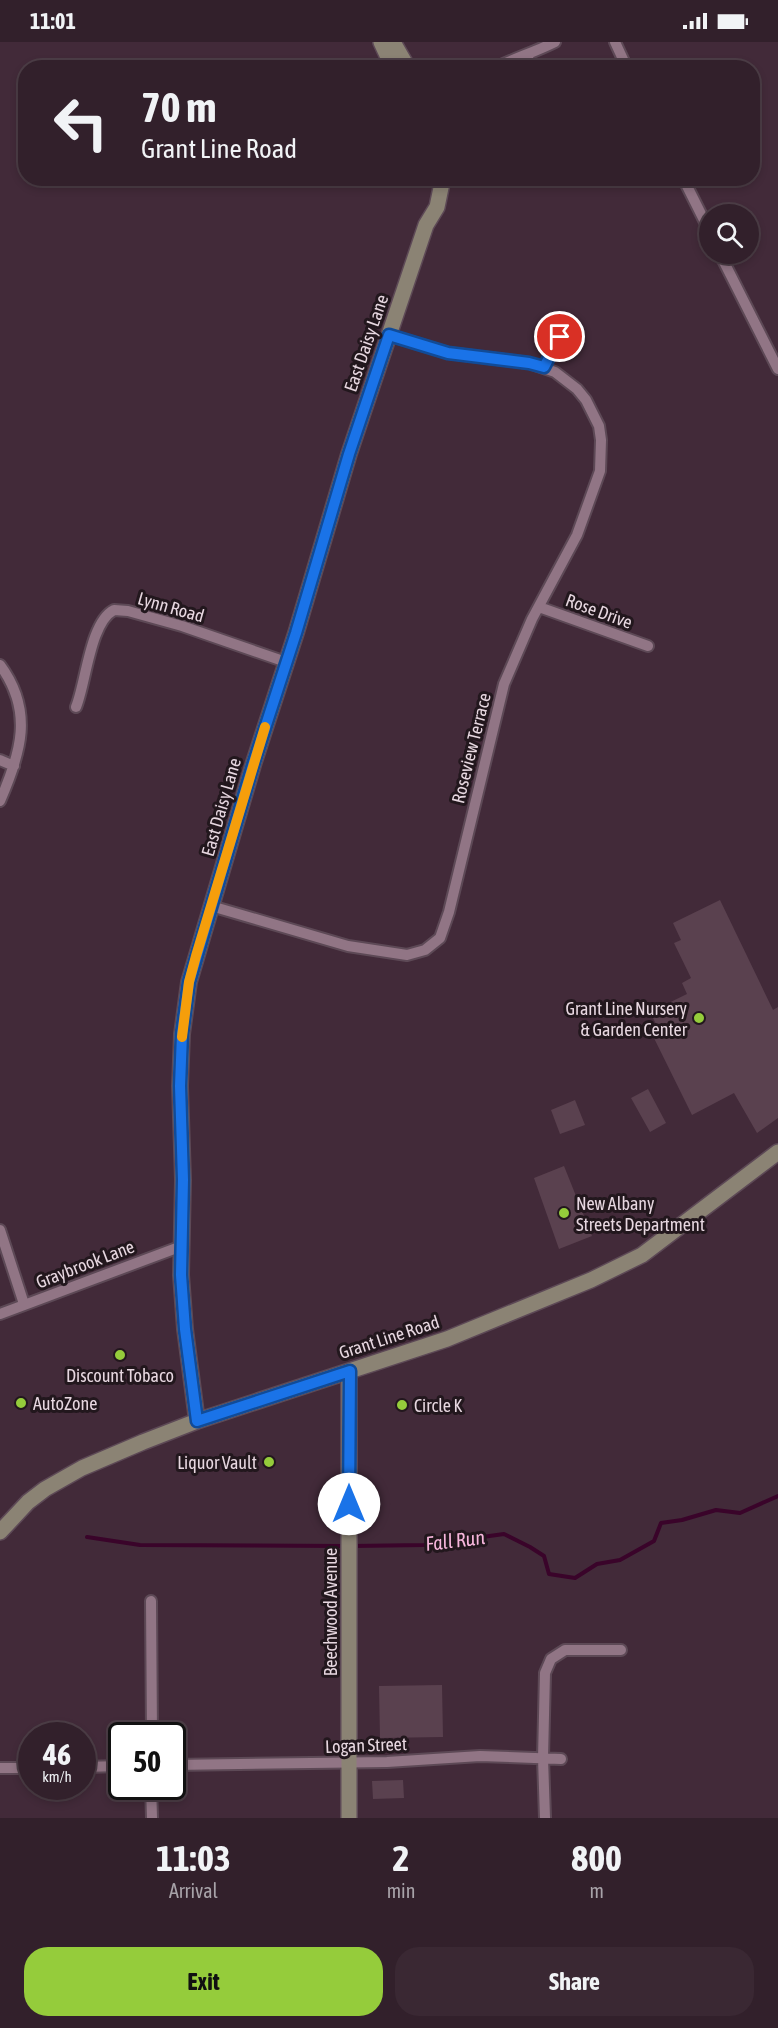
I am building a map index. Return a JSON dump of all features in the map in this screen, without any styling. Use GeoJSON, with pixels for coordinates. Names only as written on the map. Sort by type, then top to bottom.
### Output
{"type":"FeatureCollection","features":[{"type":"Feature","properties":{"kind":"street"},"geometry":{"type":"LineString","coordinates":[[381,42],[389,60]]}},
{"type":"Feature","properties":{"kind":"street"},"geometry":{"type":"LineString","coordinates":[[393,42],[403,60]]}},
{"type":"Feature","properties":{"kind":"street"},"geometry":{"type":"LineString","coordinates":[[525,60],[529,55],[555,42]]}},
{"type":"Feature","properties":{"kind":"street"},"geometry":{"type":"LineString","coordinates":[[615,42],[623,60]]}},
{"type":"Feature","properties":{"kind":"street"},"geometry":{"type":"LineString","coordinates":[[512,60],[522,55],[529,55]]}},
{"type":"Feature","properties":{"kind":"street","name":"East Daisy Lane"},"geometry":{"type":"LineString","coordinates":[[426,225],[431,186]]}},
{"type":"Feature","properties":{"kind":"street","name":"East Daisy Lane"},"geometry":{"type":"LineString","coordinates":[[197,1421],[185,1329],[181,1275],[183,1180],[180,1086],[182,1034],[189,982],[349,454],[426,225],[436,207],[441,186]]}},
{"type":"Feature","properties":{"kind":"street"},"geometry":{"type":"LineString","coordinates":[[687,186],[699,210]]}},
{"type":"Feature","properties":{"kind":"street"},"geometry":{"type":"LineString","coordinates":[[725,264],[778,369]]}},
{"type":"Feature","properties":{"kind":"street"},"geometry":{"type":"LineString","coordinates":[[544,367],[568,321]]}},
{"type":"Feature","properties":{"kind":"street","name":"Roseview Terrace"},"geometry":{"type":"LineString","coordinates":[[211,906],[348,946],[406,955],[425,950],[440,938],[449,912],[510,666],[577,535],[600,471],[599,426],[586,400],[577,389],[555,372],[529,363],[448,353],[389,335]]}},
{"type":"Feature","properties":{"kind":"street","name":"Rose Drive"},"geometry":{"type":"LineString","coordinates":[[539,607],[648,646]]}},
{"type":"Feature","properties":{"kind":"street","name":"Lynn Road"},"geometry":{"type":"LineString","coordinates":[[76,707],[98,632],[104,618],[114,610],[128,611],[182,626],[286,662]]}},
{"type":"Feature","properties":{"kind":"street"},"geometry":{"type":"LineString","coordinates":[[0,665],[9,676],[15,689],[22,718],[20,746],[0,801]]}},
{"type":"Feature","properties":{"kind":"street"},"geometry":{"type":"LineString","coordinates":[[0,760],[14,766]]}},
{"type":"Feature","properties":{"kind":"street","name":"Grant Line Road"},"geometry":{"type":"LineString","coordinates":[[0,1532],[28,1502],[63,1478],[143,1442],[197,1421],[447,1339],[566,1291],[642,1255],[778,1152]]}},
{"type":"Feature","properties":{"kind":"street"},"geometry":{"type":"LineString","coordinates":[[0,1230],[24,1304]]}},
{"type":"Feature","properties":{"kind":"street","name":"Graybrook Lane"},"geometry":{"type":"LineString","coordinates":[[0,1314],[182,1246]]}},
{"type":"Feature","properties":{"kind":"street","name":"Beechwood Avenue"},"geometry":{"type":"LineString","coordinates":[[349,1818],[350,1371]]}},
{"type":"Feature","properties":{"kind":"street"},"geometry":{"type":"LineString","coordinates":[[151,1601],[153,1722]]}},
{"type":"Feature","properties":{"kind":"street"},"geometry":{"type":"LineString","coordinates":[[545,1818],[543,1758],[545,1673],[551,1659],[565,1650],[621,1650]]}},
{"type":"Feature","properties":{"kind":"street","name":"Logan Street"},"geometry":{"type":"LineString","coordinates":[[186,1765],[349,1762],[480,1756],[561,1760]]}},
{"type":"Feature","properties":{"kind":"street"},"geometry":{"type":"LineString","coordinates":[[0,1768],[18,1768]]}},
{"type":"Feature","properties":{"kind":"street"},"geometry":{"type":"LineString","coordinates":[[151,1800],[152,1818]]}},
{"type":"Feature","properties":{"kind":"building","name":"Grant Line Nursery & Garden Center"},"geometry":{"type":"Polygon","coordinates":[[[720,900],[773,1010],[778,1007],[778,1118],[757,1133],[734,1093],[692,1115],[649,1028],[656,1024],[650,1012],[687,994],[682,983],[691,978],[674,943],[681,940],[673,923],[720,900]]]}},
{"type":"Feature","properties":{"kind":"building"},"geometry":{"type":"Polygon","coordinates":[[[648,1089],[666,1123],[650,1132],[631,1098],[648,1089]]]}},
{"type":"Feature","properties":{"kind":"building"},"geometry":{"type":"Polygon","coordinates":[[[575,1100],[585,1125],[560,1134],[551,1110],[575,1100]]]}},
{"type":"Feature","properties":{"kind":"building","name":"New Albany Streets Department"},"geometry":{"type":"Polygon","coordinates":[[[564,1166],[592,1236],[559,1249],[534,1178],[564,1166]]]}},
{"type":"Feature","properties":{"kind":"building"},"geometry":{"type":"Polygon","coordinates":[[[442,1685],[443,1737],[380,1738],[379,1686],[442,1685]]]}},
{"type":"Feature","properties":{"kind":"building"},"geometry":{"type":"Polygon","coordinates":[[[403,1780],[404,1798],[373,1799],[372,1781],[403,1780]]]}},
{"type":"Feature","properties":{"kind":"waterway","name":"Fall Run"},"geometry":{"type":"LineString","coordinates":[[352,1546],[424,1545],[504,1534],[544,1556],[549,1574],[575,1578],[597,1564],[620,1560],[654,1541],[661,1523],[682,1520],[716,1510],[740,1513],[778,1496]]}},
{"type":"Feature","properties":{"kind":"waterway","name":"Fall Run"},"geometry":{"type":"LineString","coordinates":[[87,1537],[140,1545],[344,1546]]}},
{"type":"Feature","properties":{"kind":"slow traffic"},"geometry":{"type":"LineString","coordinates":[[182,1037],[189,982],[265,727]]}},
{"type":"Feature","properties":{"kind":"place","name":"Grant Line Nursery & Garden Center"},"geometry":{"type":"Point","coordinates":[699,1018]}},
{"type":"Feature","properties":{"kind":"place","name":"New Albany Streets Department"},"geometry":{"type":"Point","coordinates":[564,1213]}},
{"type":"Feature","properties":{"kind":"place","name":"Discount Tobaco"},"geometry":{"type":"Point","coordinates":[120,1355]}},
{"type":"Feature","properties":{"kind":"place","name":"AutoZone"},"geometry":{"type":"Point","coordinates":[21,1403]}},
{"type":"Feature","properties":{"kind":"place","name":"Circle K"},"geometry":{"type":"Point","coordinates":[402,1405]}},
{"type":"Feature","properties":{"kind":"place","name":"Liquor Vault"},"geometry":{"type":"Point","coordinates":[269,1462]}},
{"type":"Feature","properties":{"kind":"route"},"geometry":{"type":"LineString","coordinates":[[349,1504],[350,1371],[197,1421],[185,1329],[181,1275],[183,1180],[180,1086],[182,1034],[189,982],[270,709],[296,633],[349,454],[389,335],[448,353],[544,367],[560,337]]}}]}
